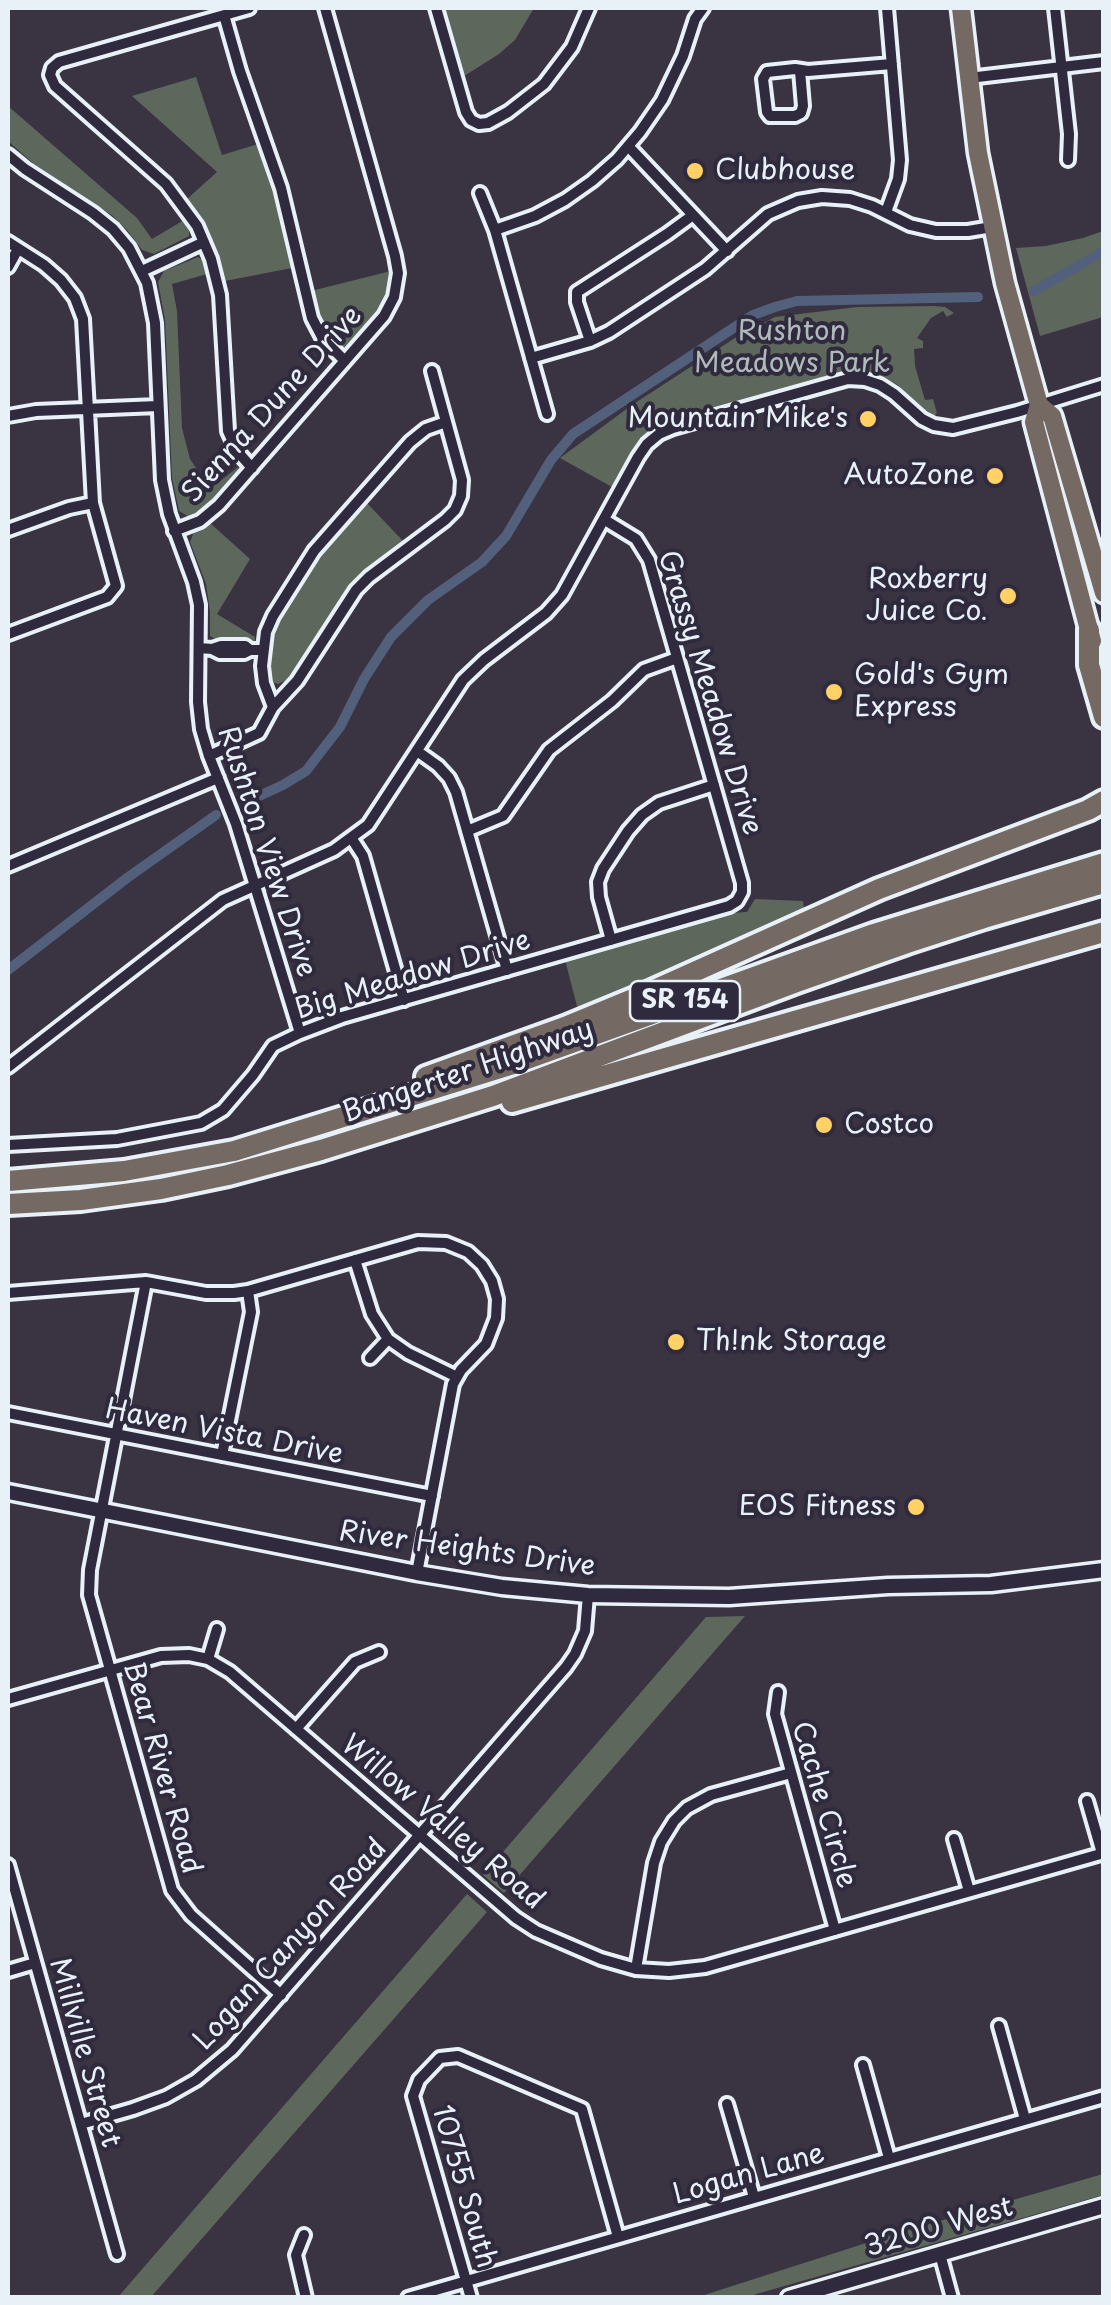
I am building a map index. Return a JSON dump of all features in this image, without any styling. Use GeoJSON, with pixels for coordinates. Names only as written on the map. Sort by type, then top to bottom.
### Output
{"type":"FeatureCollection","features":[{"type":"Feature","properties":{"kind":"highway"},"geometry":{"type":"LineString","coordinates":[[1089,630],[1088,665],[1104,717]]}},
{"type":"Feature","properties":{"kind":"highway"},"geometry":{"type":"LineString","coordinates":[[266,1141],[322,1116],[645,994],[892,884],[1020,837],[1104,800]]}},
{"type":"Feature","properties":{"kind":"highway"},"geometry":{"type":"LineString","coordinates":[[1020,837],[1084,821],[1104,821]]}},
{"type":"Feature","properties":{"kind":"highway","name":"Bangerter Highway"},"geometry":{"type":"LineString","coordinates":[[8,1181],[158,1166],[266,1141],[510,1065],[874,934],[1104,863]]}},
{"type":"Feature","properties":{"kind":"highway","name":"Bangerter Highway"},"geometry":{"type":"LineString","coordinates":[[8,1204],[81,1200],[161,1189],[321,1150],[529,1083],[852,962],[1104,883]]}},
{"type":"Feature","properties":{"kind":"highway"},"geometry":{"type":"LineString","coordinates":[[321,1150],[524,1098],[1101,932]]}},
{"type":"Feature","properties":{"kind":"main road"},"geometry":{"type":"LineString","coordinates":[[961,8],[992,228],[1039,405],[1034,422],[1104,679]]}},
{"type":"Feature","properties":{"kind":"main road"},"geometry":{"type":"LineString","coordinates":[[1039,405],[1052,416],[1104,592]]}},
{"type":"Feature","properties":{"kind":"street"},"geometry":{"type":"LineString","coordinates":[[249,8],[60,62],[50,71],[55,86],[166,184],[188,212],[204,242],[220,295],[228,430],[237,451],[252,468]]}},
{"type":"Feature","properties":{"kind":"street","name":"Sienna Dune Drive"},"geometry":{"type":"LineString","coordinates":[[174,530],[213,511],[388,310],[396,291],[398,273],[390,236],[326,8]]}},
{"type":"Feature","properties":{"kind":"street"},"geometry":{"type":"LineString","coordinates":[[436,8],[466,112],[474,122],[484,124],[508,112],[544,84],[572,47],[589,8]]}},
{"type":"Feature","properties":{"kind":"street"},"geometry":{"type":"LineString","coordinates":[[496,230],[565,200],[592,181],[628,146],[652,117],[670,86],[703,8]]}},
{"type":"Feature","properties":{"kind":"street"},"geometry":{"type":"LineString","coordinates":[[886,212],[900,166],[887,8]]}},
{"type":"Feature","properties":{"kind":"street"},"geometry":{"type":"LineString","coordinates":[[1054,8],[1070,134],[1068,160]]}},
{"type":"Feature","properties":{"kind":"street"},"geometry":{"type":"LineString","coordinates":[[224,15],[281,188],[312,318],[323,339],[345,361]]}},
{"type":"Feature","properties":{"kind":"street"},"geometry":{"type":"LineString","coordinates":[[968,78],[1104,62]]}},
{"type":"Feature","properties":{"kind":"street"},"geometry":{"type":"LineString","coordinates":[[800,71],[804,106],[801,113],[770,116],[763,79],[770,71],[892,64]]}},
{"type":"Feature","properties":{"kind":"street"},"geometry":{"type":"LineString","coordinates":[[628,146],[727,251]]}},
{"type":"Feature","properties":{"kind":"street","name":"Rushton View Drive"},"geometry":{"type":"LineString","coordinates":[[8,154],[25,170],[103,221],[129,248],[142,271],[153,310],[162,480],[174,530],[197,593],[206,649],[199,715],[300,1033]]}},
{"type":"Feature","properties":{"kind":"street"},"geometry":{"type":"LineString","coordinates":[[480,192],[496,230],[547,414]]}},
{"type":"Feature","properties":{"kind":"street"},"geometry":{"type":"LineString","coordinates":[[531,358],[609,332],[705,269],[768,214],[798,201],[822,197],[850,199],[936,232],[992,228]]}},
{"type":"Feature","properties":{"kind":"street"},"geometry":{"type":"LineString","coordinates":[[590,340],[576,302],[578,292],[692,214]]}},
{"type":"Feature","properties":{"kind":"street"},"geometry":{"type":"LineString","coordinates":[[8,242],[53,272],[69,288],[80,308],[85,330],[93,503],[115,582],[108,597],[8,634]]}},
{"type":"Feature","properties":{"kind":"street"},"geometry":{"type":"LineString","coordinates":[[142,271],[204,242]]}},
{"type":"Feature","properties":{"kind":"street"},"geometry":{"type":"LineString","coordinates":[[8,267],[18,250]]}},
{"type":"Feature","properties":{"kind":"street"},"geometry":{"type":"LineString","coordinates":[[209,756],[259,733],[273,707],[297,681],[356,590],[455,510],[462,480],[432,371]]}},
{"type":"Feature","properties":{"kind":"street"},"geometry":{"type":"LineString","coordinates":[[8,1067],[230,896],[334,850],[372,820],[457,688],[554,604],[642,450],[660,434],[856,378],[880,385],[922,420],[942,427],[969,426],[1104,385]]}},
{"type":"Feature","properties":{"kind":"street"},"geometry":{"type":"LineString","coordinates":[[8,416],[158,406]]}},
{"type":"Feature","properties":{"kind":"street"},"geometry":{"type":"LineString","coordinates":[[273,707],[256,650],[270,621],[314,551],[414,436],[446,422]]}},
{"type":"Feature","properties":{"kind":"street"},"geometry":{"type":"LineString","coordinates":[[8,530],[93,503]]}},
{"type":"Feature","properties":{"kind":"street","name":"Grassy Meadow Drive"},"geometry":{"type":"LineString","coordinates":[[604,520],[636,539],[647,554],[742,882],[740,897]]}},
{"type":"Feature","properties":{"kind":"street"},"geometry":{"type":"LineString","coordinates":[[206,649],[245,646],[256,650]]}},
{"type":"Feature","properties":{"kind":"street"},"geometry":{"type":"LineString","coordinates":[[467,831],[498,820],[507,812],[549,750],[612,702],[644,670],[677,658]]}},
{"type":"Feature","properties":{"kind":"street"},"geometry":{"type":"LineString","coordinates":[[417,751],[432,760],[456,792],[507,970]]}},
{"type":"Feature","properties":{"kind":"street"},"geometry":{"type":"LineString","coordinates":[[8,866],[218,778]]}},
{"type":"Feature","properties":{"kind":"street"},"geometry":{"type":"LineString","coordinates":[[611,940],[598,898],[598,882],[628,830],[659,804],[714,784]]}},
{"type":"Feature","properties":{"kind":"street"},"geometry":{"type":"LineString","coordinates":[[352,839],[363,856],[404,1000]]}},
{"type":"Feature","properties":{"kind":"street","name":"Big Meadow Drive"},"geometry":{"type":"LineString","coordinates":[[8,1145],[117,1139],[201,1123],[228,1105],[273,1046],[300,1033],[729,906],[740,897]]}},
{"type":"Feature","properties":{"kind":"street"},"geometry":{"type":"LineString","coordinates":[[8,1293],[146,1282],[206,1292],[248,1291],[412,1244],[446,1242],[461,1248],[482,1264],[495,1290],[496,1318],[486,1344],[456,1376],[417,1573]]}},
{"type":"Feature","properties":{"kind":"street"},"geometry":{"type":"LineString","coordinates":[[355,1260],[372,1314],[388,1339],[456,1376]]}},
{"type":"Feature","properties":{"kind":"street","name":"Bear River Road"},"geometry":{"type":"LineString","coordinates":[[146,1282],[90,1570],[89,1596],[172,1890],[191,1915],[282,1995]]}},
{"type":"Feature","properties":{"kind":"street"},"geometry":{"type":"LineString","coordinates":[[222,1456],[251,1308],[248,1291]]}},
{"type":"Feature","properties":{"kind":"street"},"geometry":{"type":"LineString","coordinates":[[370,1358],[388,1339]]}},
{"type":"Feature","properties":{"kind":"street","name":"Haven Vista Drive"},"geometry":{"type":"LineString","coordinates":[[8,1414],[432,1496]]}},
{"type":"Feature","properties":{"kind":"street","name":"River Heights Drive"},"geometry":{"type":"LineString","coordinates":[[8,1492],[417,1573],[502,1587],[588,1595],[762,1596],[992,1584],[1104,1570]]}},
{"type":"Feature","properties":{"kind":"street","name":"Logan Canyon Road"},"geometry":{"type":"LineString","coordinates":[[80,2124],[150,2103],[196,2080],[232,2050],[571,1661],[585,1631],[588,1595]]}},
{"type":"Feature","properties":{"kind":"street"},"geometry":{"type":"LineString","coordinates":[[8,1698],[170,1654],[208,1659],[217,1629]]}},
{"type":"Feature","properties":{"kind":"street"},"geometry":{"type":"LineString","coordinates":[[296,1729],[355,1662],[379,1652]]}},
{"type":"Feature","properties":{"kind":"street","name":"Willow Valley Road"},"geometry":{"type":"LineString","coordinates":[[208,1659],[230,1672],[526,1925],[601,1959],[636,1969],[705,1967],[1103,1853]]}},
{"type":"Feature","properties":{"kind":"street","name":"Cache Circle"},"geometry":{"type":"LineString","coordinates":[[778,1692],[774,1714],[834,1930]]}},
{"type":"Feature","properties":{"kind":"street"},"geometry":{"type":"LineString","coordinates":[[636,1969],[655,1856],[674,1821],[702,1799],[791,1773]]}},
{"type":"Feature","properties":{"kind":"street"},"geometry":{"type":"LineString","coordinates":[[1086,1801],[1103,1853]]}},
{"type":"Feature","properties":{"kind":"street"},"geometry":{"type":"LineString","coordinates":[[954,1839],[970,1891]]}},
{"type":"Feature","properties":{"kind":"street","name":"Millville Street"},"geometry":{"type":"LineString","coordinates":[[8,1866],[118,2254]]}},
{"type":"Feature","properties":{"kind":"street"},"geometry":{"type":"LineString","coordinates":[[8,1971],[35,1964]]}},
{"type":"Feature","properties":{"kind":"street"},"geometry":{"type":"LineString","coordinates":[[999,2026],[1026,2119]]}},
{"type":"Feature","properties":{"kind":"street","name":"10755 South"},"geometry":{"type":"LineString","coordinates":[[471,2298],[414,2099],[418,2080],[436,2060],[453,2056],[582,2110],[618,2236]]}},
{"type":"Feature","properties":{"kind":"street"},"geometry":{"type":"LineString","coordinates":[[863,2065],[889,2158]]}},
{"type":"Feature","properties":{"kind":"street","name":"Logan Lane"},"geometry":{"type":"LineString","coordinates":[[408,2298],[1104,2097]]}},
{"type":"Feature","properties":{"kind":"street"},"geometry":{"type":"LineString","coordinates":[[727,2104],[754,2198]]}},
{"type":"Feature","properties":{"kind":"street","name":"3200 West"},"geometry":{"type":"LineString","coordinates":[[788,2298],[1104,2206]]}},
{"type":"Feature","properties":{"kind":"street"},"geometry":{"type":"LineString","coordinates":[[304,2235],[296,2255],[306,2298]]}},
{"type":"Feature","properties":{"kind":"street"},"geometry":{"type":"LineString","coordinates":[[940,2254],[952,2298]]}},
{"type":"Feature","properties":{"kind":"green space"},"geometry":{"type":"Polygon","coordinates":[[[441,8],[534,8],[515,40],[461,78],[441,8]]]}},
{"type":"Feature","properties":{"kind":"green space"},"geometry":{"type":"Polygon","coordinates":[[[196,77],[222,155],[258,144],[279,207],[292,268],[225,281],[201,218],[187,199],[217,172],[132,96],[196,77]]]}},
{"type":"Feature","properties":{"kind":"green space"},"geometry":{"type":"Polygon","coordinates":[[[8,106],[137,218],[152,239],[184,220],[189,236],[154,254],[142,250],[113,216],[34,164],[9,142],[8,106]]]}},
{"type":"Feature","properties":{"kind":"green space"},"geometry":{"type":"Polygon","coordinates":[[[1103,231],[1103,317],[1040,336],[1016,248],[1046,246],[1103,231]]]}},
{"type":"Feature","properties":{"kind":"green space"},"geometry":{"type":"Polygon","coordinates":[[[198,257],[204,261],[207,274],[172,284],[177,311],[182,428],[190,459],[210,489],[238,469],[212,501],[189,517],[179,511],[172,478],[165,320],[158,282],[164,271],[198,257]]]}},
{"type":"Feature","properties":{"kind":"green space"},"geometry":{"type":"Polygon","coordinates":[[[391,271],[387,296],[379,309],[352,343],[340,347],[324,330],[311,291],[391,271]]]}},
{"type":"Feature","properties":{"kind":"green space","name":"Rushton Meadows Park"},"geometry":{"type":"Polygon","coordinates":[[[933,306],[954,313],[947,317],[943,311],[931,318],[917,338],[923,341],[923,348],[914,349],[925,400],[933,399],[937,413],[933,418],[884,377],[847,370],[668,420],[641,437],[612,487],[560,458],[632,405],[735,338],[775,317],[857,307],[933,306]]]}},
{"type":"Feature","properties":{"kind":"green space"},"geometry":{"type":"Polygon","coordinates":[[[365,501],[403,541],[351,584],[289,679],[278,684],[272,682],[271,641],[276,623],[319,555],[365,501]]]}},
{"type":"Feature","properties":{"kind":"green space"},"geometry":{"type":"Polygon","coordinates":[[[210,523],[250,559],[217,614],[255,637],[255,641],[210,636],[206,584],[190,542],[194,532],[210,523]]]}},
{"type":"Feature","properties":{"kind":"green space"},"geometry":{"type":"Polygon","coordinates":[[[755,899],[803,901],[804,909],[578,1010],[565,960],[730,913],[747,912],[755,899]]]}},
{"type":"Feature","properties":{"kind":"green space"},"geometry":{"type":"Polygon","coordinates":[[[745,1616],[504,1893],[483,1875],[706,1617],[745,1616]]]}},
{"type":"Feature","properties":{"kind":"green space"},"geometry":{"type":"Polygon","coordinates":[[[467,1894],[487,1912],[151,2297],[118,2297],[467,1894]]]}},
{"type":"Feature","properties":{"kind":"green space"},"geometry":{"type":"Polygon","coordinates":[[[1103,2174],[1103,2195],[746,2297],[698,2297],[888,2236],[1103,2174]]]}},
{"type":"Feature","properties":{"kind":"waterway"},"geometry":{"type":"LineString","coordinates":[[1034,291],[1104,251]]}},
{"type":"Feature","properties":{"kind":"waterway"},"geometry":{"type":"LineString","coordinates":[[246,802],[306,771],[340,727],[391,637],[428,600],[482,562],[506,536],[551,460],[573,434],[753,315],[775,307],[797,301],[978,297]]}},
{"type":"Feature","properties":{"kind":"waterway"},"geometry":{"type":"LineString","coordinates":[[8,970],[216,815]]}},
{"type":"Feature","properties":{"kind":"place","name":"Clubhouse"},"geometry":{"type":"Point","coordinates":[695,171]}},
{"type":"Feature","properties":{"kind":"place","name":"Mountain Mike's"},"geometry":{"type":"Point","coordinates":[868,419]}},
{"type":"Feature","properties":{"kind":"place","name":"AutoZone"},"geometry":{"type":"Point","coordinates":[995,476]}},
{"type":"Feature","properties":{"kind":"place","name":"Roxberry Juice Co."},"geometry":{"type":"Point","coordinates":[1008,596]}},
{"type":"Feature","properties":{"kind":"place","name":"Gold's Gym Express"},"geometry":{"type":"Point","coordinates":[834,692]}},
{"type":"Feature","properties":{"kind":"place","name":"Costco"},"geometry":{"type":"Point","coordinates":[824,1125]}},
{"type":"Feature","properties":{"kind":"place","name":"Th!nk Storage"},"geometry":{"type":"Point","coordinates":[676,1342]}},
{"type":"Feature","properties":{"kind":"place","name":"EOS Fitness"},"geometry":{"type":"Point","coordinates":[916,1507]}}]}
